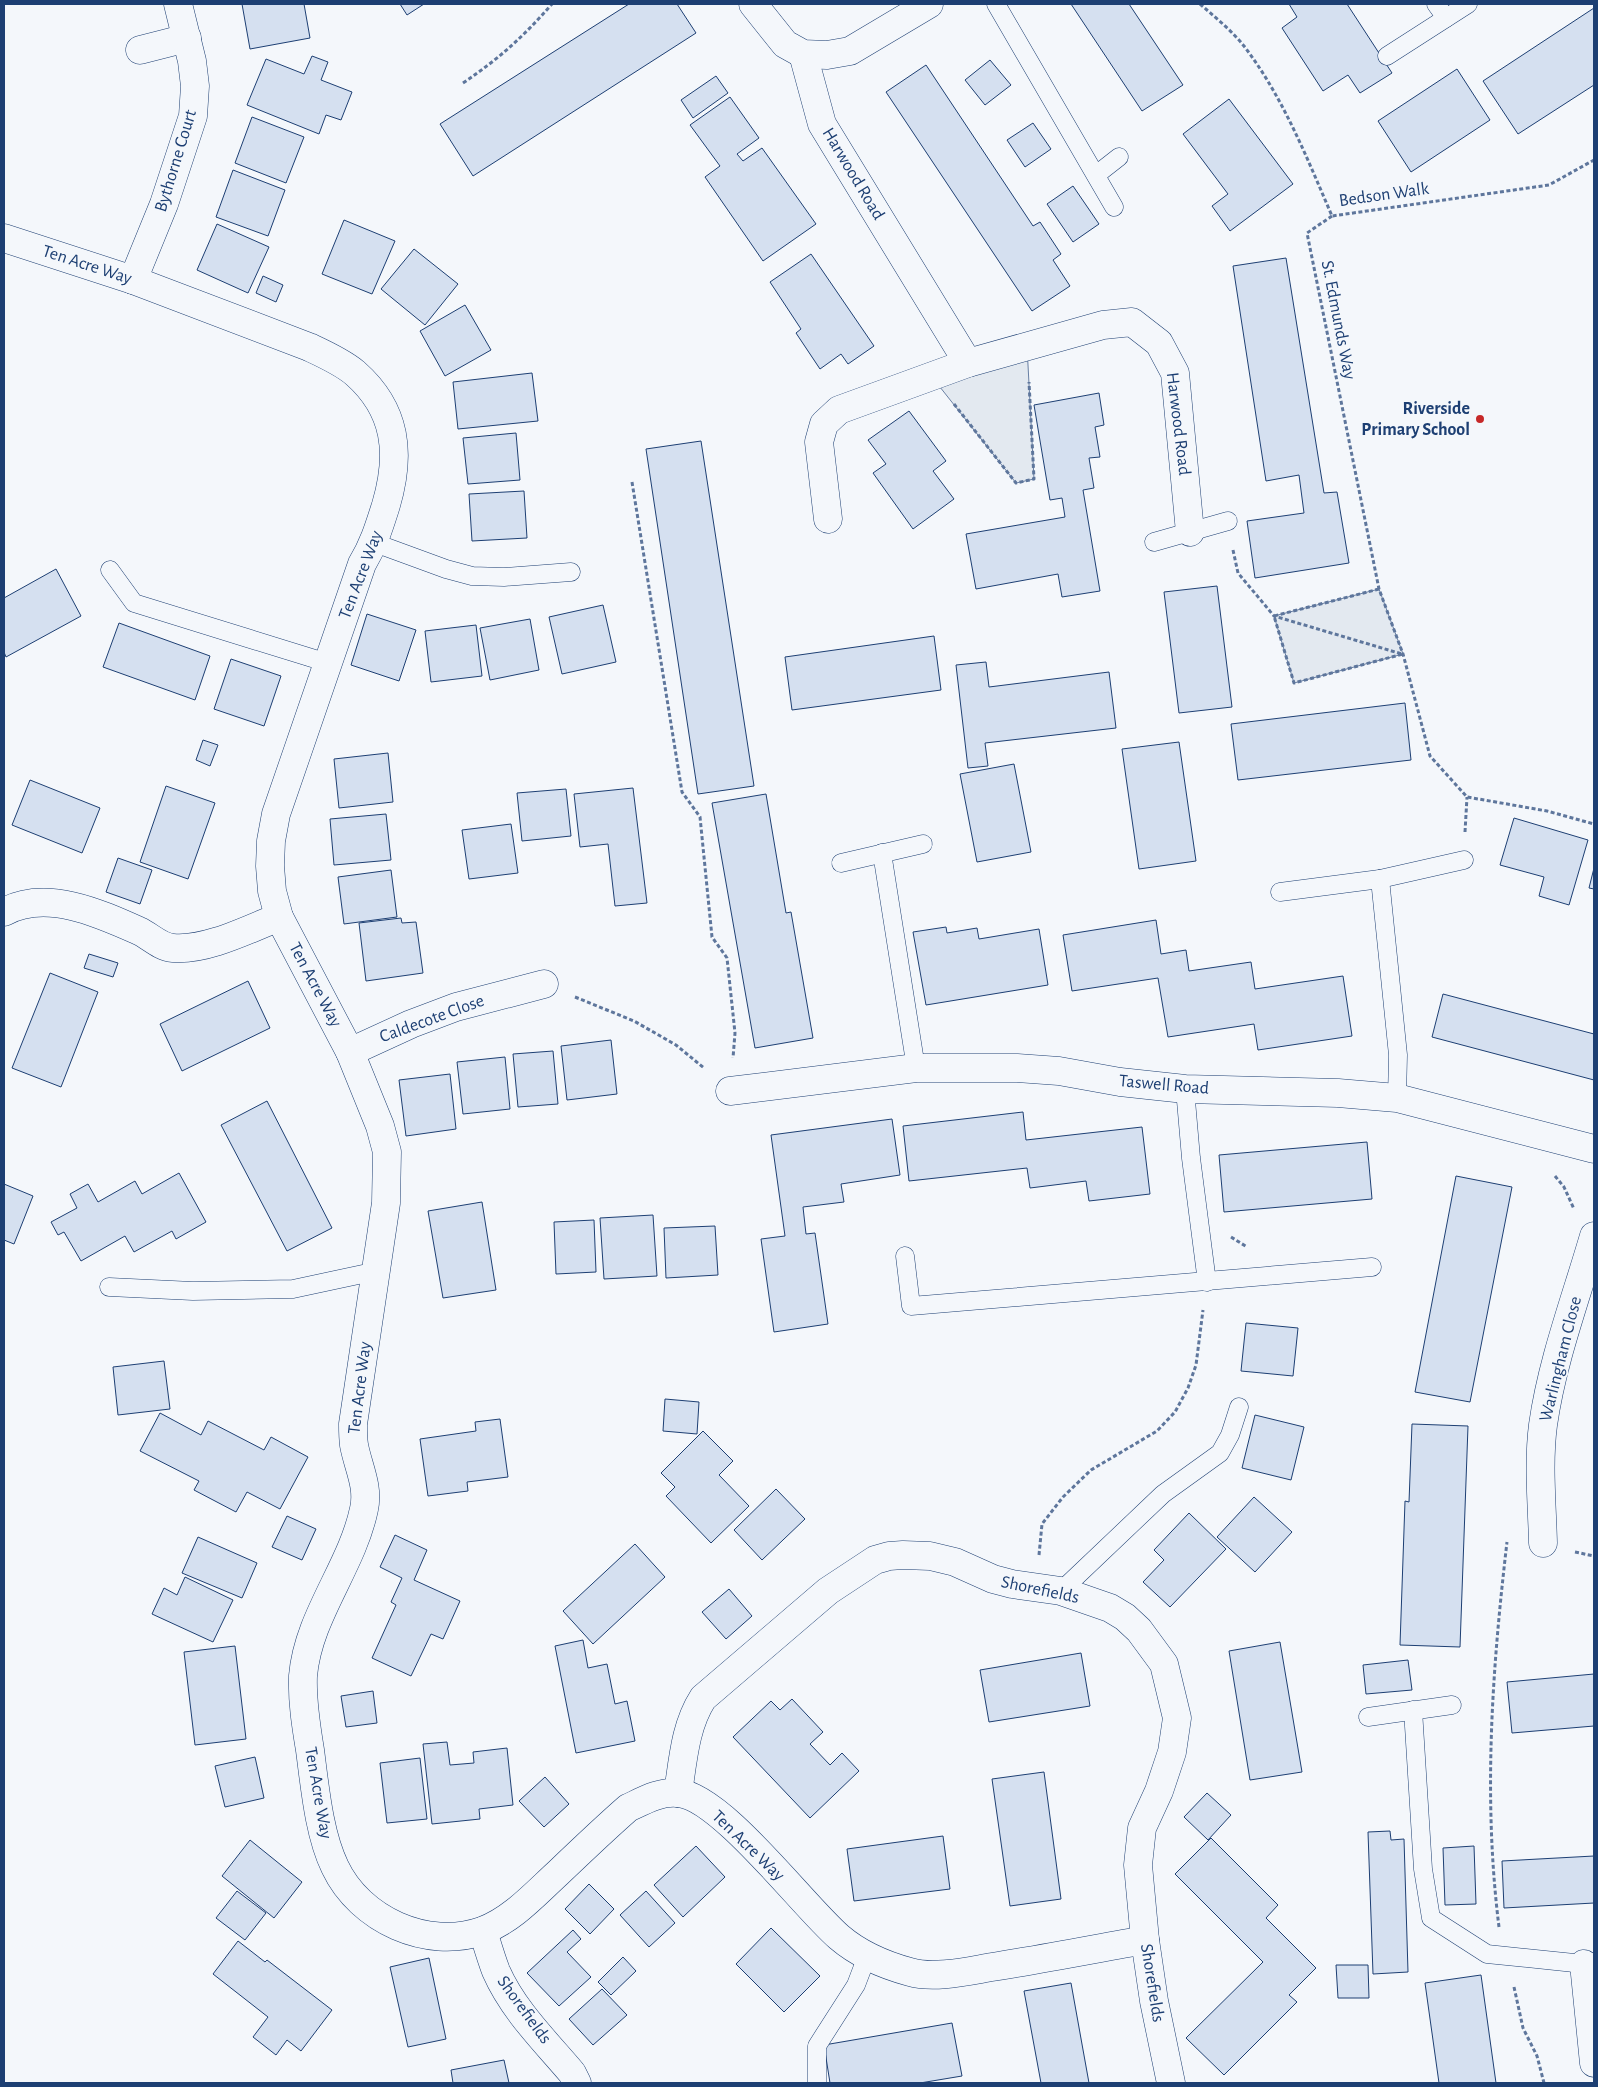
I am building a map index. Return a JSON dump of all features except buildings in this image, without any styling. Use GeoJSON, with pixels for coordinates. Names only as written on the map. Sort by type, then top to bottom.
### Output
{"type":"FeatureCollection","features":[{"type":"Feature","properties":{"kind":"street","name":"Bythorne Court"},"geometry":{"type":"LineString","coordinates":[[133,280],[164,204],[193,116],[195,86],[178,4]]}},
{"type":"Feature","properties":{"kind":"street"},"geometry":{"type":"LineString","coordinates":[[753,4],[785,44],[803,54],[827,55],[850,51],[929,4]]}},
{"type":"Feature","properties":{"kind":"street"},"geometry":{"type":"LineString","coordinates":[[140,50],[186,38]]}},
{"type":"Feature","properties":{"kind":"street","name":"Harwood Road"},"geometry":{"type":"LineString","coordinates":[[803,54],[822,124],[968,363]]}},
{"type":"Feature","properties":{"kind":"street","name":"Ten Acre Way"},"geometry":{"type":"LineString","coordinates":[[4,238],[133,280],[309,347],[333,358],[355,372],[385,409],[395,447],[390,490],[375,543],[362,564],[276,814],[271,841],[270,866],[272,891],[279,917],[350,1052],[380,1126],[386,1152],[386,1203],[353,1424],[354,1442],[365,1480],[364,1508],[356,1536],[319,1618],[303,1675],[303,1704],[315,1789],[327,1846],[336,1868],[347,1886],[375,1914],[414,1933],[462,1936],[483,1931],[523,1906],[628,1808],[648,1798],[678,1793],[697,1798],[747,1839],[818,1918],[841,1938],[867,1956],[913,1973],[948,1974],[1145,1940]]}},
{"type":"Feature","properties":{"kind":"street","name":"Harwood Road"},"geometry":{"type":"LineString","coordinates":[[828,519],[819,442],[824,424],[839,410],[968,363],[1103,324],[1132,322],[1159,343],[1175,372],[1190,532]]}},
{"type":"Feature","properties":{"kind":"street"},"geometry":{"type":"LineString","coordinates":[[4,912],[29,903],[50,903],[70,906],[139,931],[164,946],[178,948],[210,942],[279,917]]}},
{"type":"Feature","properties":{"kind":"street","name":"Caldecote Close"},"geometry":{"type":"LineString","coordinates":[[350,1052],[411,1024],[456,1007],[544,984]]}},
{"type":"Feature","properties":{"kind":"street","name":"Taswell Road"},"geometry":{"type":"LineString","coordinates":[[730,1091],[916,1068],[1017,1068],[1059,1071],[1120,1082],[1184,1089],[1338,1093],[1397,1098],[1594,1149]]}},
{"type":"Feature","properties":{"kind":"street","name":"Warlingham Close"},"geometry":{"type":"LineString","coordinates":[[1543,1543],[1541,1472],[1543,1426],[1558,1355],[1594,1236]]}},
{"type":"Feature","properties":{"kind":"street","name":"Shorefields"},"geometry":{"type":"LineString","coordinates":[[678,1793],[689,1730],[695,1710],[703,1698],[828,1591],[852,1573],[874,1560],[903,1555],[930,1556],[955,1562],[993,1579],[1048,1589],[1110,1608],[1125,1617],[1139,1630],[1164,1664],[1178,1718],[1176,1735],[1159,1791],[1142,1828],[1138,1865],[1145,1940],[1154,2001],[1171,2083]]}},
{"type":"Feature","properties":{"kind":"street","name":"Shorefields"},"geometry":{"type":"LineString","coordinates":[[483,1931],[496,1971],[509,1995],[525,2018],[572,2073],[577,2083]]}},
{"type":"Feature","properties":{"kind":"street"},"geometry":{"type":"LineString","coordinates":[[1589,1963],[1594,2063]]}},
{"type":"Feature","properties":{"kind":"lane"},"geometry":{"type":"LineString","coordinates":[[996,4],[1114,207]]}},
{"type":"Feature","properties":{"kind":"lane"},"geometry":{"type":"LineString","coordinates":[[1387,56],[1441,11],[1468,4]]}},
{"type":"Feature","properties":{"kind":"lane"},"geometry":{"type":"LineString","coordinates":[[1096,175],[1119,157]]}},
{"type":"Feature","properties":{"kind":"lane"},"geometry":{"type":"LineString","coordinates":[[1154,542],[1228,521]]}},
{"type":"Feature","properties":{"kind":"lane"},"geometry":{"type":"LineString","coordinates":[[375,543],[446,569],[472,576],[504,578],[571,572]]}},
{"type":"Feature","properties":{"kind":"lane"},"geometry":{"type":"LineString","coordinates":[[110,570],[134,603],[328,663]]}},
{"type":"Feature","properties":{"kind":"lane"},"geometry":{"type":"LineString","coordinates":[[841,863],[923,844]]}},
{"type":"Feature","properties":{"kind":"lane"},"geometry":{"type":"LineString","coordinates":[[882,853],[916,1068]]}},
{"type":"Feature","properties":{"kind":"lane"},"geometry":{"type":"LineString","coordinates":[[1280,892],[1380,880],[1464,860]]}},
{"type":"Feature","properties":{"kind":"lane"},"geometry":{"type":"LineString","coordinates":[[1380,880],[1398,1055],[1397,1098]]}},
{"type":"Feature","properties":{"kind":"lane"},"geometry":{"type":"LineString","coordinates":[[1184,1089],[1207,1282]]}},
{"type":"Feature","properties":{"kind":"lane"},"geometry":{"type":"LineString","coordinates":[[905,1256],[911,1306],[1372,1267]]}},
{"type":"Feature","properties":{"kind":"lane"},"geometry":{"type":"LineString","coordinates":[[109,1287],[193,1291],[293,1289],[377,1271]]}},
{"type":"Feature","properties":{"kind":"lane"},"geometry":{"type":"LineString","coordinates":[[1048,1589],[1163,1494],[1220,1453],[1230,1435],[1239,1407]]}},
{"type":"Feature","properties":{"kind":"lane"},"geometry":{"type":"LineString","coordinates":[[1368,1717],[1452,1705]]}},
{"type":"Feature","properties":{"kind":"lane"},"geometry":{"type":"LineString","coordinates":[[1413,1710],[1422,1869],[1432,1918],[1487,1954],[1589,1963]]}},
{"type":"Feature","properties":{"kind":"lane"},"geometry":{"type":"LineString","coordinates":[[817,2083],[817,2046],[856,1985],[867,1956]]}},
{"type":"Feature","properties":{"kind":"path"},"geometry":{"type":"LineString","coordinates":[[463,83],[508,50],[552,4]]}},
{"type":"Feature","properties":{"kind":"path","name":"Bedson Walk"},"geometry":{"type":"LineString","coordinates":[[1200,4],[1244,45],[1273,89],[1302,145],[1332,216],[1548,185],[1594,160]]}},
{"type":"Feature","properties":{"kind":"path","name":"St. Edmunds Way"},"geometry":{"type":"LineString","coordinates":[[1332,216],[1307,233],[1379,589],[1403,654],[1430,756],[1467,797],[1547,811],[1594,824]]}},
{"type":"Feature","properties":{"kind":"path"},"geometry":{"type":"LineString","coordinates":[[932,377],[1016,483],[1034,479],[1028,346]]}},
{"type":"Feature","properties":{"kind":"path"},"geometry":{"type":"LineString","coordinates":[[632,482],[682,792],[700,818],[712,937],[727,958],[736,1033],[730,1091]]}},
{"type":"Feature","properties":{"kind":"path"},"geometry":{"type":"LineString","coordinates":[[1228,521],[1238,573],[1274,616],[1294,683],[1403,654]]}},
{"type":"Feature","properties":{"kind":"path"},"geometry":{"type":"LineString","coordinates":[[1274,616],[1379,589]]}},
{"type":"Feature","properties":{"kind":"path"},"geometry":{"type":"LineString","coordinates":[[1274,616],[1403,654]]}},
{"type":"Feature","properties":{"kind":"path"},"geometry":{"type":"LineString","coordinates":[[544,984],[634,1021],[676,1045],[730,1091]]}},
{"type":"Feature","properties":{"kind":"path"},"geometry":{"type":"LineString","coordinates":[[1550,1172],[1564,1188],[1575,1213]]}},
{"type":"Feature","properties":{"kind":"path"},"geometry":{"type":"LineString","coordinates":[[1225,1233],[1249,1248]]}},
{"type":"Feature","properties":{"kind":"path"},"geometry":{"type":"LineString","coordinates":[[1048,1589],[1042,1524],[1063,1497],[1091,1470],[1157,1431],[1175,1412],[1188,1388],[1196,1365],[1207,1282]]}},
{"type":"Feature","properties":{"kind":"path"},"geometry":{"type":"LineString","coordinates":[[1507,1536],[1492,1694],[1490,1790],[1495,1891],[1499,1930],[1523,2028],[1537,2056],[1544,2083]]}},
{"type":"Feature","properties":{"kind":"shaded area"},"geometry":{"type":"Polygon","coordinates":[[[1027,346],[1034,479],[1016,483],[932,377],[1027,346]]]}},
{"type":"Feature","properties":{"kind":"shaded area"},"geometry":{"type":"Polygon","coordinates":[[[1379,589],[1403,654],[1294,683],[1274,616],[1379,589]]]}},
{"type":"Feature","properties":{"kind":"place","name":"Riverside Primary School"},"geometry":{"type":"Point","coordinates":[1480,419]}}]}
